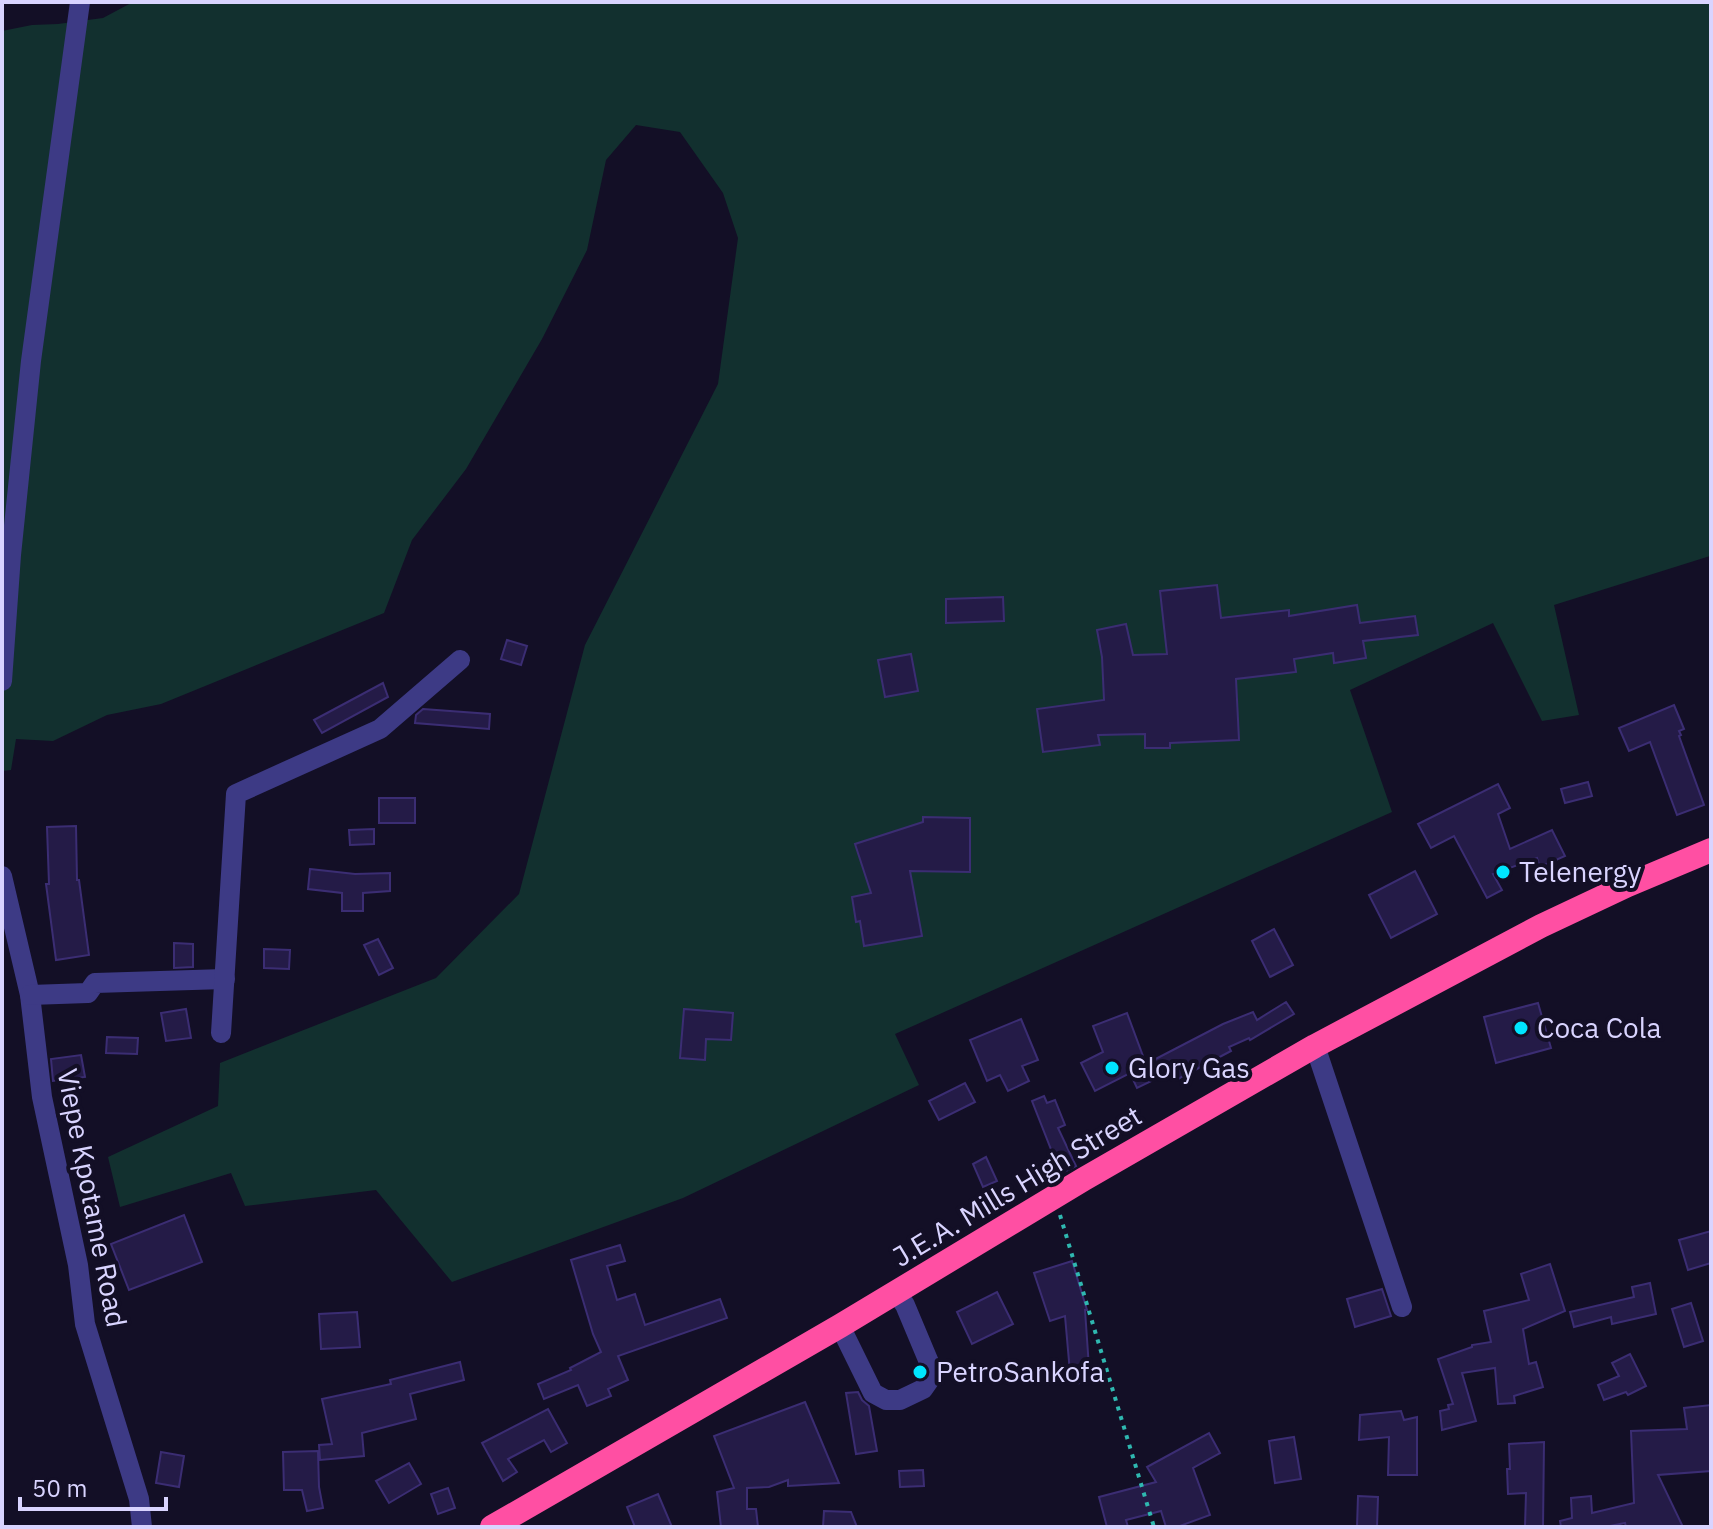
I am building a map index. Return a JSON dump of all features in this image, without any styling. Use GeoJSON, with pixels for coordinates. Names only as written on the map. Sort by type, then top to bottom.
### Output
{"type":"FeatureCollection","features":[{"type":"Feature","properties":{"kind":"highway","name":"J.E.A. Mills High Street"},"geometry":{"type":"LineString","coordinates":[[492,1527],[1315,1046],[1541,926],[1628,885],[1711,852]]}},
{"type":"Feature","properties":{"kind":"street"},"geometry":{"type":"LineString","coordinates":[[2,681],[11,555],[31,361],[79,10]]}},
{"type":"Feature","properties":{"kind":"street"},"geometry":{"type":"LineString","coordinates":[[221,1033],[236,794],[380,729],[460,660]]}},
{"type":"Feature","properties":{"kind":"street","name":"Viepe Kpotame Road"},"geometry":{"type":"LineString","coordinates":[[2,876],[30,995],[42,1097],[78,1265],[85,1324],[139,1499],[142,1527]]}},
{"type":"Feature","properties":{"kind":"street"},"geometry":{"type":"LineString","coordinates":[[30,995],[88,993],[95,983],[225,979]]}},
{"type":"Feature","properties":{"kind":"street"},"geometry":{"type":"LineString","coordinates":[[1315,1046],[1402,1307]]}},
{"type":"Feature","properties":{"kind":"street"},"geometry":{"type":"LineString","coordinates":[[840,1326],[873,1393],[886,1400],[900,1400],[923,1389],[930,1379],[931,1367],[905,1305],[896,1292]]}},
{"type":"Feature","properties":{"kind":"path"},"geometry":{"type":"LineString","coordinates":[[1056,1197],[1154,1527]]}},
{"type":"Feature","properties":{"kind":"green space"},"geometry":{"type":"Polygon","coordinates":[[[133,2],[1711,2],[1711,559],[1710,556],[1554,605],[1579,715],[1542,721],[1493,623],[1350,690],[1392,812],[895,1034],[919,1085],[683,1198],[452,1282],[376,1190],[245,1206],[231,1173],[120,1207],[108,1157],[218,1106],[220,1063],[436,978],[519,894],[585,645],[718,384],[738,238],[723,193],[680,132],[636,125],[606,160],[587,250],[542,339],[466,469],[412,540],[384,613],[161,704],[107,715],[53,741],[16,739],[11,770],[2,771],[2,31],[103,18],[133,2]]]}},
{"type":"Feature","properties":{"kind":"building"},"geometry":{"type":"Polygon","coordinates":[[[1217,585],[1221,618],[1289,610],[1289,616],[1357,605],[1360,623],[1415,616],[1418,635],[1363,641],[1366,658],[1334,663],[1333,653],[1294,659],[1296,672],[1236,679],[1239,740],[1170,743],[1170,748],[1145,748],[1145,734],[1098,735],[1100,745],[1043,752],[1037,709],[1104,700],[1097,630],[1126,624],[1133,655],[1167,654],[1160,591],[1217,585]]]}},
{"type":"Feature","properties":{"kind":"building"},"geometry":{"type":"Polygon","coordinates":[[[1003,597],[1004,621],[946,623],[946,599],[1003,597]]]}},
{"type":"Feature","properties":{"kind":"building"},"geometry":{"type":"Polygon","coordinates":[[[507,640],[527,646],[521,665],[501,659],[507,640]]]}},
{"type":"Feature","properties":{"kind":"building"},"geometry":{"type":"Polygon","coordinates":[[[911,654],[918,691],[885,697],[878,660],[911,654]]]}},
{"type":"Feature","properties":{"kind":"building"},"geometry":{"type":"Polygon","coordinates":[[[383,683],[388,697],[322,733],[314,720],[383,683]]]}},
{"type":"Feature","properties":{"kind":"building"},"geometry":{"type":"Polygon","coordinates":[[[1674,705],[1684,729],[1679,731],[1679,736],[1704,805],[1677,815],[1650,742],[1629,751],[1619,728],[1674,705]]]}},
{"type":"Feature","properties":{"kind":"building"},"geometry":{"type":"Polygon","coordinates":[[[423,709],[490,714],[489,729],[415,723],[416,715],[423,709]]]}},
{"type":"Feature","properties":{"kind":"building"},"geometry":{"type":"Polygon","coordinates":[[[1588,782],[1592,796],[1565,803],[1561,789],[1588,782]]]}},
{"type":"Feature","properties":{"kind":"building"},"geometry":{"type":"Polygon","coordinates":[[[1498,784],[1510,808],[1498,814],[1510,849],[1552,830],[1565,856],[1540,867],[1537,858],[1493,874],[1502,890],[1487,898],[1454,836],[1431,848],[1418,824],[1498,784]]]}},
{"type":"Feature","properties":{"kind":"building"},"geometry":{"type":"Polygon","coordinates":[[[379,798],[415,798],[415,823],[379,823],[379,798]]]}},
{"type":"Feature","properties":{"kind":"building"},"geometry":{"type":"Polygon","coordinates":[[[923,817],[970,818],[970,872],[910,871],[922,936],[864,946],[852,897],[871,893],[855,844],[923,822],[923,817]]]}},
{"type":"Feature","properties":{"kind":"building"},"geometry":{"type":"Polygon","coordinates":[[[76,826],[77,880],[89,955],[56,960],[46,884],[49,884],[47,827],[76,826]]]}},
{"type":"Feature","properties":{"kind":"building"},"geometry":{"type":"Polygon","coordinates":[[[374,829],[374,844],[350,845],[349,830],[374,829]]]}},
{"type":"Feature","properties":{"kind":"building"},"geometry":{"type":"Polygon","coordinates":[[[310,869],[355,874],[390,873],[390,891],[363,893],[363,911],[342,911],[342,893],[308,889],[310,869]]]}},
{"type":"Feature","properties":{"kind":"building"},"geometry":{"type":"Polygon","coordinates":[[[1415,871],[1437,914],[1391,938],[1369,895],[1415,871]]]}},
{"type":"Feature","properties":{"kind":"building"},"geometry":{"type":"Polygon","coordinates":[[[1274,929],[1293,965],[1270,977],[1252,941],[1274,929]]]}},
{"type":"Feature","properties":{"kind":"building"},"geometry":{"type":"Polygon","coordinates":[[[378,939],[393,968],[379,975],[364,945],[378,939]]]}},
{"type":"Feature","properties":{"kind":"building"},"geometry":{"type":"Polygon","coordinates":[[[174,943],[193,944],[193,967],[174,968],[174,943]]]}},
{"type":"Feature","properties":{"kind":"building"},"geometry":{"type":"Polygon","coordinates":[[[264,949],[290,950],[289,969],[264,968],[264,949]]]}},
{"type":"Feature","properties":{"kind":"building"},"geometry":{"type":"Polygon","coordinates":[[[1286,1002],[1294,1014],[1250,1040],[1229,1047],[1231,1051],[1176,1080],[1172,1071],[1137,1088],[1130,1073],[1095,1091],[1081,1063],[1103,1052],[1093,1026],[1127,1013],[1146,1064],[1223,1024],[1253,1012],[1257,1020],[1286,1002]]]}},
{"type":"Feature","properties":{"kind":"building"},"geometry":{"type":"Polygon","coordinates":[[[1538,1003],[1551,1048],[1496,1063],[1484,1017],[1538,1003]]]}},
{"type":"Feature","properties":{"kind":"building"},"geometry":{"type":"Polygon","coordinates":[[[186,1009],[191,1038],[166,1041],[161,1013],[186,1009]]]}},
{"type":"Feature","properties":{"kind":"building"},"geometry":{"type":"Polygon","coordinates":[[[684,1009],[733,1013],[731,1040],[706,1039],[705,1060],[680,1058],[684,1009]]]}},
{"type":"Feature","properties":{"kind":"building"},"geometry":{"type":"Polygon","coordinates":[[[1021,1019],[1038,1060],[1022,1066],[1029,1081],[1008,1091],[1000,1075],[987,1081],[970,1040],[1021,1019]]]}},
{"type":"Feature","properties":{"kind":"building"},"geometry":{"type":"Polygon","coordinates":[[[107,1037],[138,1038],[137,1054],[106,1053],[107,1037]]]}},
{"type":"Feature","properties":{"kind":"building"},"geometry":{"type":"Polygon","coordinates":[[[81,1055],[85,1077],[53,1081],[51,1059],[81,1055]]]}},
{"type":"Feature","properties":{"kind":"building"},"geometry":{"type":"Polygon","coordinates":[[[965,1083],[975,1102],[939,1120],[929,1101],[965,1083]]]}},
{"type":"Feature","properties":{"kind":"building"},"geometry":{"type":"Polygon","coordinates":[[[1044,1096],[1047,1103],[1055,1100],[1065,1125],[1058,1128],[1076,1166],[1060,1174],[1032,1101],[1044,1096]]]}},
{"type":"Feature","properties":{"kind":"building"},"geometry":{"type":"Polygon","coordinates":[[[986,1157],[997,1181],[983,1187],[973,1164],[986,1157]]]}},
{"type":"Feature","properties":{"kind":"building"},"geometry":{"type":"Polygon","coordinates":[[[184,1215],[202,1262],[129,1290],[111,1244],[184,1215]]]}},
{"type":"Feature","properties":{"kind":"building"},"geometry":{"type":"Polygon","coordinates":[[[1711,1231],[1711,1263],[1688,1270],[1679,1240],[1711,1231]]]}},
{"type":"Feature","properties":{"kind":"building"},"geometry":{"type":"Polygon","coordinates":[[[620,1245],[625,1261],[607,1266],[617,1300],[635,1294],[645,1325],[720,1299],[727,1318],[618,1356],[628,1380],[608,1389],[611,1396],[587,1406],[578,1385],[544,1399],[538,1384],[571,1370],[601,1352],[571,1260],[620,1245]]]}},
{"type":"Feature","properties":{"kind":"building"},"geometry":{"type":"Polygon","coordinates":[[[1072,1261],[1087,1310],[1090,1382],[1071,1384],[1065,1316],[1050,1321],[1034,1273],[1072,1261]]]}},
{"type":"Feature","properties":{"kind":"building"},"geometry":{"type":"Polygon","coordinates":[[[1550,1264],[1565,1311],[1523,1329],[1529,1364],[1536,1362],[1543,1387],[1514,1396],[1515,1403],[1498,1404],[1495,1368],[1462,1373],[1476,1421],[1442,1430],[1440,1411],[1449,1409],[1448,1405],[1453,1404],[1438,1359],[1472,1345],[1491,1342],[1484,1311],[1529,1300],[1521,1274],[1550,1264]]]}},
{"type":"Feature","properties":{"kind":"building"},"geometry":{"type":"Polygon","coordinates":[[[1650,1283],[1656,1314],[1612,1324],[1611,1317],[1574,1327],[1570,1312],[1634,1297],[1632,1287],[1650,1283]]]}},
{"type":"Feature","properties":{"kind":"building"},"geometry":{"type":"Polygon","coordinates":[[[1382,1289],[1391,1316],[1355,1327],[1347,1299],[1382,1289]]]}},
{"type":"Feature","properties":{"kind":"building"},"geometry":{"type":"Polygon","coordinates":[[[997,1292],[1013,1324],[972,1344],[957,1312],[997,1292]]]}},
{"type":"Feature","properties":{"kind":"building"},"geometry":{"type":"Polygon","coordinates":[[[1691,1303],[1703,1341],[1684,1347],[1672,1309],[1691,1303]]]}},
{"type":"Feature","properties":{"kind":"building"},"geometry":{"type":"Polygon","coordinates":[[[357,1312],[360,1347],[321,1349],[319,1314],[357,1312]]]}},
{"type":"Feature","properties":{"kind":"building"},"geometry":{"type":"Polygon","coordinates":[[[1630,1354],[1646,1386],[1628,1395],[1626,1392],[1604,1400],[1598,1385],[1619,1376],[1612,1363],[1630,1354]]]}},
{"type":"Feature","properties":{"kind":"building"},"geometry":{"type":"Polygon","coordinates":[[[460,1362],[464,1380],[410,1394],[416,1419],[362,1433],[364,1456],[320,1460],[319,1445],[332,1444],[322,1399],[391,1384],[390,1380],[460,1362]]]}},
{"type":"Feature","properties":{"kind":"building"},"geometry":{"type":"Polygon","coordinates":[[[858,1392],[869,1406],[877,1451],[856,1454],[846,1393],[858,1392]]]}},
{"type":"Feature","properties":{"kind":"building"},"geometry":{"type":"Polygon","coordinates":[[[805,1402],[839,1483],[788,1486],[788,1480],[769,1487],[747,1488],[747,1509],[756,1509],[758,1527],[721,1527],[717,1492],[734,1488],[714,1436],[805,1402]]]}},
{"type":"Feature","properties":{"kind":"building"},"geometry":{"type":"Polygon","coordinates":[[[1711,1405],[1711,1471],[1658,1475],[1683,1527],[1626,1527],[1625,1523],[1605,1527],[1561,1527],[1560,1521],[1572,1518],[1571,1498],[1591,1496],[1592,1513],[1634,1503],[1631,1431],[1687,1429],[1684,1408],[1711,1405]]]}},
{"type":"Feature","properties":{"kind":"building"},"geometry":{"type":"Polygon","coordinates":[[[548,1409],[567,1443],[551,1452],[544,1440],[508,1459],[517,1472],[503,1481],[482,1443],[548,1409]]]}},
{"type":"Feature","properties":{"kind":"building"},"geometry":{"type":"Polygon","coordinates":[[[1401,1411],[1404,1420],[1417,1417],[1417,1475],[1388,1475],[1389,1437],[1359,1440],[1360,1415],[1401,1411]]]}},
{"type":"Feature","properties":{"kind":"building"},"geometry":{"type":"Polygon","coordinates":[[[1209,1433],[1220,1453],[1193,1468],[1210,1515],[1177,1527],[1166,1527],[1161,1511],[1126,1520],[1128,1527],[1107,1527],[1099,1497],[1156,1482],[1147,1467],[1209,1433]]]}},
{"type":"Feature","properties":{"kind":"building"},"geometry":{"type":"Polygon","coordinates":[[[1294,1437],[1301,1479],[1275,1483],[1269,1441],[1294,1437]]]}},
{"type":"Feature","properties":{"kind":"building"},"geometry":{"type":"Polygon","coordinates":[[[1544,1442],[1543,1527],[1525,1527],[1526,1493],[1508,1494],[1509,1444],[1544,1442]]]}},
{"type":"Feature","properties":{"kind":"building"},"geometry":{"type":"Polygon","coordinates":[[[318,1451],[323,1508],[307,1511],[302,1490],[284,1490],[283,1452],[318,1451]]]}},
{"type":"Feature","properties":{"kind":"building"},"geometry":{"type":"Polygon","coordinates":[[[161,1452],[184,1456],[179,1487],[156,1483],[161,1452]]]}},
{"type":"Feature","properties":{"kind":"building"},"geometry":{"type":"Polygon","coordinates":[[[409,1463],[421,1484],[389,1503],[376,1481],[409,1463]]]}},
{"type":"Feature","properties":{"kind":"building"},"geometry":{"type":"Polygon","coordinates":[[[923,1470],[924,1486],[900,1487],[899,1471],[923,1470]]]}},
{"type":"Feature","properties":{"kind":"building"},"geometry":{"type":"Polygon","coordinates":[[[448,1488],[455,1508],[438,1514],[431,1494],[448,1488]]]}},
{"type":"Feature","properties":{"kind":"building"},"geometry":{"type":"Polygon","coordinates":[[[658,1494],[672,1527],[635,1527],[627,1507],[658,1494]]]}},
{"type":"Feature","properties":{"kind":"building"},"geometry":{"type":"Polygon","coordinates":[[[1358,1496],[1378,1497],[1377,1527],[1357,1527],[1358,1496]]]}},
{"type":"Feature","properties":{"kind":"building"},"geometry":{"type":"Polygon","coordinates":[[[824,1511],[851,1512],[857,1527],[823,1527],[824,1511]]]}},
{"type":"Feature","properties":{"kind":"place","name":"Telenergy"},"geometry":{"type":"Point","coordinates":[1503,872]}},
{"type":"Feature","properties":{"kind":"place","name":"Coca Cola"},"geometry":{"type":"Point","coordinates":[1521,1028]}},
{"type":"Feature","properties":{"kind":"place","name":"Glory Gas"},"geometry":{"type":"Point","coordinates":[1112,1068]}},
{"type":"Feature","properties":{"kind":"place","name":"PetroSankofa"},"geometry":{"type":"Point","coordinates":[920,1372]}}]}
